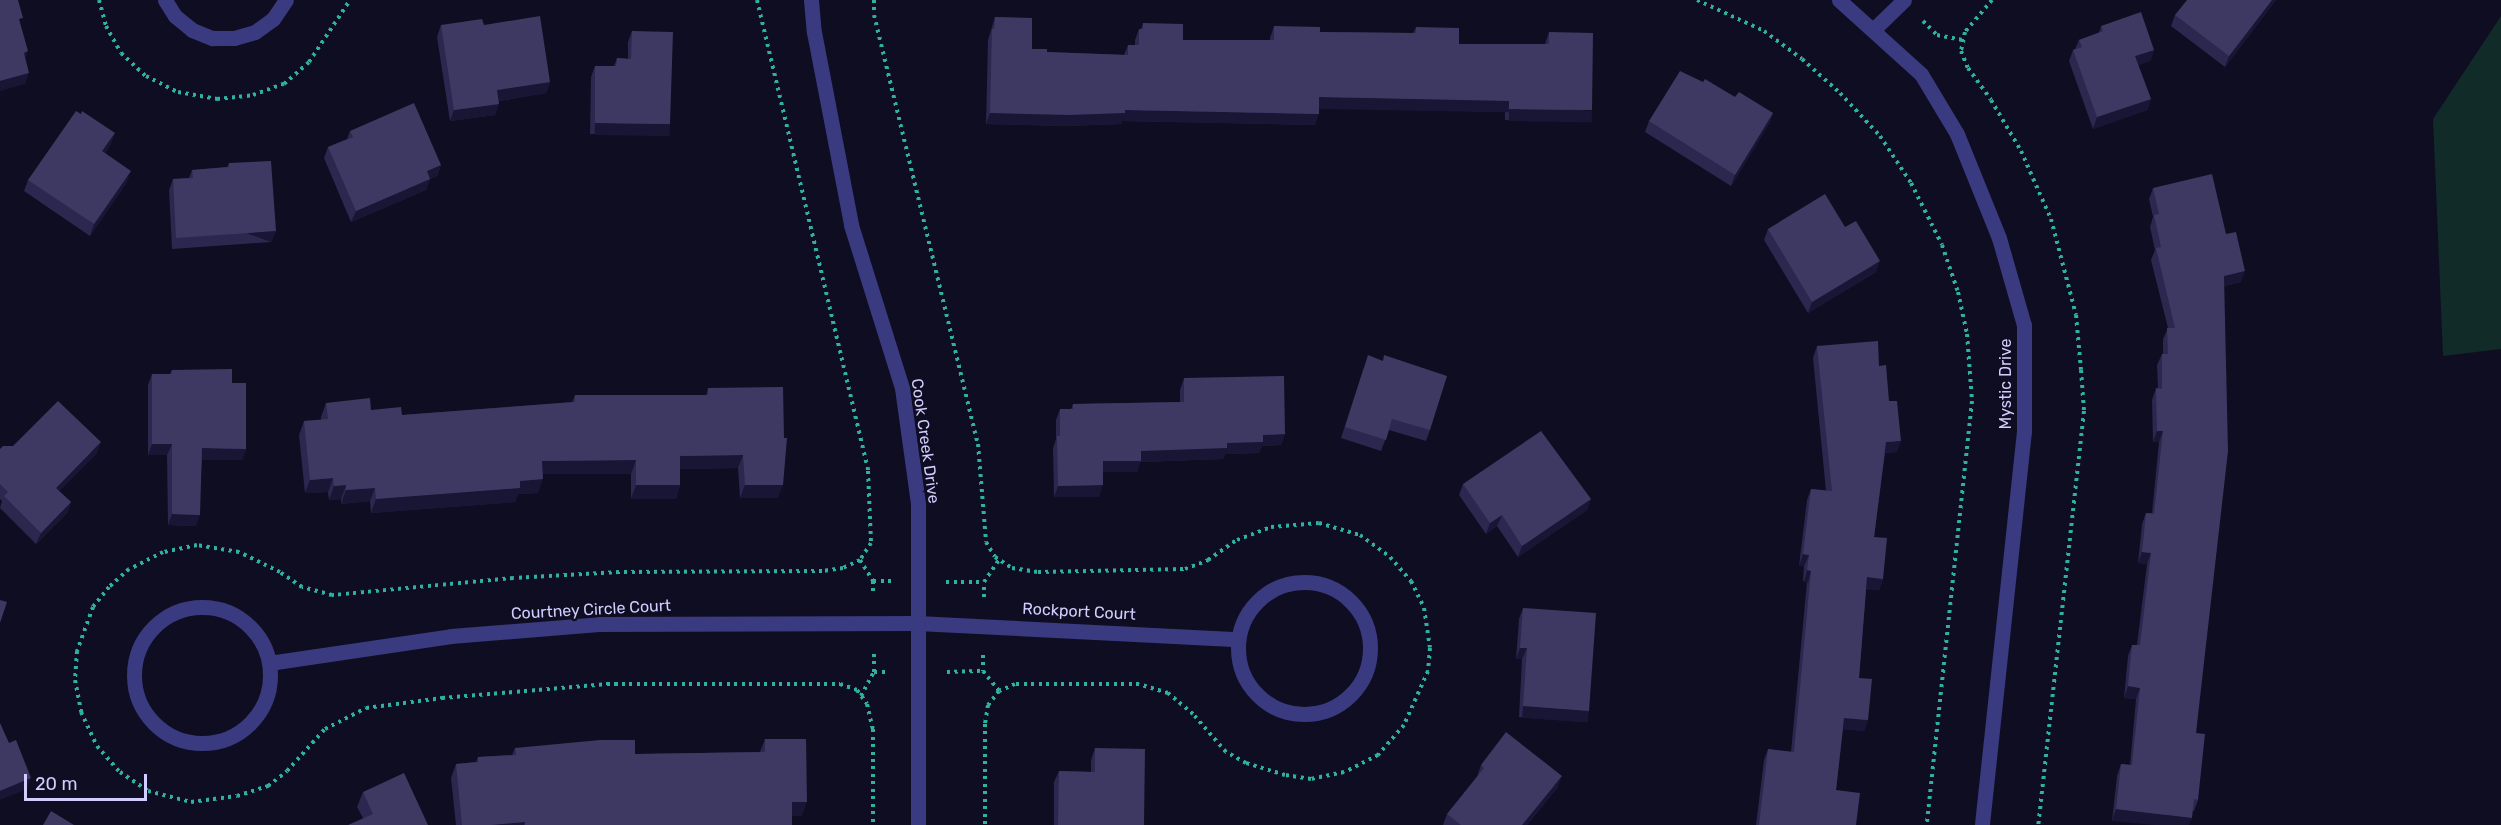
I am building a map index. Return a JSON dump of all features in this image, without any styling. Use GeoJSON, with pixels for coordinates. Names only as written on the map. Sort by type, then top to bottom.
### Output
{"type":"FeatureCollection","features":[{"type":"Feature","properties":{"kind":"street"},"geometry":{"type":"LineString","coordinates":[[165,0],[175,16],[192,30],[212,38],[234,38],[255,32],[273,19],[286,0]]}},
{"type":"Feature","properties":{"kind":"street","name":"Cook Creek Drive"},"geometry":{"type":"LineString","coordinates":[[811,0],[814,32],[851,225],[902,388],[918,504],[918,825]]}},
{"type":"Feature","properties":{"kind":"street","name":"Mystic Drive"},"geometry":{"type":"LineString","coordinates":[[1839,0],[1921,74],[1957,134],[1999,238],[2024,325],[2024,431],[1982,825]]}},
{"type":"Feature","properties":{"kind":"street"},"geometry":{"type":"LineString","coordinates":[[1873,30],[1904,0]]}},
{"type":"Feature","properties":{"kind":"street"},"geometry":{"type":"LineString","coordinates":[[1298,582],[1320,584],[1340,592],[1356,606],[1367,625],[1371,647],[1368,668],[1358,688],[1342,703],[1322,712],[1300,715],[1279,710],[1260,698],[1246,681],[1239,660],[1238,639],[1245,618],[1258,600],[1276,588],[1298,582]]}},
{"type":"Feature","properties":{"kind":"street"},"geometry":{"type":"LineString","coordinates":[[202,606],[226,611],[246,622],[261,641],[269,663],[270,684],[263,705],[251,722],[234,734],[214,741],[192,742],[171,736],[154,723],[141,706],[135,686],[135,662],[143,640],[159,622],[179,610],[202,606]]}},
{"type":"Feature","properties":{"kind":"street","name":"Rockport Court"},"geometry":{"type":"LineString","coordinates":[[917,622],[1238,639]]}},
{"type":"Feature","properties":{"kind":"street","name":"Courtney Circle Court"},"geometry":{"type":"LineString","coordinates":[[269,663],[451,636],[599,624],[917,622]]}},
{"type":"Feature","properties":{"kind":"path"},"geometry":{"type":"LineString","coordinates":[[757,0],[867,463],[871,543],[860,560],[843,568],[822,570],[620,572],[513,578],[332,595],[302,587],[280,572],[238,552],[197,545],[163,552],[129,569],[109,587],[93,608],[81,640],[77,651],[75,680],[81,712],[97,746],[120,772],[148,791],[190,802],[237,796],[267,786],[287,771],[325,729],[366,708],[442,698],[607,684],[818,682],[840,684],[857,690],[867,704],[873,729],[873,825]]}},
{"type":"Feature","properties":{"kind":"path"},"geometry":{"type":"LineString","coordinates":[[874,0],[874,15],[978,444],[986,542],[999,560],[1012,568],[1038,572],[1185,569],[1208,560],[1237,540],[1271,526],[1319,523],[1360,535],[1390,557],[1410,581],[1424,608],[1430,648],[1428,670],[1404,724],[1378,754],[1344,772],[1311,779],[1284,775],[1236,758],[1226,752],[1193,714],[1168,693],[1139,684],[1015,684],[999,691],[988,705],[985,724],[985,825]]}},
{"type":"Feature","properties":{"kind":"path"},"geometry":{"type":"LineString","coordinates":[[1697,0],[1764,31],[1802,59],[1840,93],[1880,136],[1911,183],[1942,245],[1958,292],[1967,334],[1972,401],[1927,825]]}},
{"type":"Feature","properties":{"kind":"path"},"geometry":{"type":"LineString","coordinates":[[1904,0],[1937,35],[1963,40]]}},
{"type":"Feature","properties":{"kind":"path"},"geometry":{"type":"LineString","coordinates":[[860,560],[873,581]]}},
{"type":"Feature","properties":{"kind":"path"},"geometry":{"type":"LineString","coordinates":[[984,582],[999,560]]}},
{"type":"Feature","properties":{"kind":"path"},"geometry":{"type":"LineString","coordinates":[[983,671],[999,691]]}},
{"type":"Feature","properties":{"kind":"path"},"geometry":{"type":"LineString","coordinates":[[861,696],[874,672]]}},
{"type":"Feature","properties":{"kind":"green space"},"geometry":{"type":"Polygon","coordinates":[[[2501,16],[2501,349],[2443,356],[2433,119],[2501,16]]]}},
{"type":"Feature","properties":{"kind":"building"},"geometry":{"type":"Polygon","coordinates":[[[0,0],[18,0],[23,18],[19,19],[28,51],[24,53],[29,73],[0,81],[0,0]]]}},
{"type":"Feature","properties":{"kind":"building"},"geometry":{"type":"Polygon","coordinates":[[[2187,0],[2272,0],[2229,56],[2175,15],[2187,0]]]}},
{"type":"Feature","properties":{"kind":"building"},"geometry":{"type":"Polygon","coordinates":[[[2141,12],[2154,50],[2135,56],[2151,99],[2097,117],[2073,50],[2082,47],[2079,40],[2103,31],[2101,26],[2141,12]]]}},
{"type":"Feature","properties":{"kind":"building"},"geometry":{"type":"Polygon","coordinates":[[[540,16],[550,82],[497,90],[499,104],[454,110],[441,25],[482,19],[484,25],[540,16]]]}},
{"type":"Feature","properties":{"kind":"building"},"geometry":{"type":"Polygon","coordinates":[[[995,17],[1032,18],[1032,49],[1047,49],[1047,52],[1128,55],[1128,45],[1139,45],[1139,29],[1143,29],[1143,23],[1183,24],[1183,40],[1274,40],[1274,26],[1320,27],[1320,32],[1416,33],[1416,27],[1459,28],[1459,44],[1549,44],[1549,32],[1593,33],[1592,110],[1509,109],[1509,101],[1319,97],[1319,114],[1125,110],[1125,113],[1069,115],[990,113],[992,29],[994,29],[995,17]]]}},
{"type":"Feature","properties":{"kind":"building"},"geometry":{"type":"Polygon","coordinates":[[[632,31],[673,32],[670,124],[595,123],[595,66],[616,66],[617,58],[631,59],[632,31]]]}},
{"type":"Feature","properties":{"kind":"building"},"geometry":{"type":"Polygon","coordinates":[[[1680,71],[1703,82],[1705,79],[1735,97],[1739,92],[1773,113],[1735,175],[1649,121],[1680,71]]]}},
{"type":"Feature","properties":{"kind":"building"},"geometry":{"type":"Polygon","coordinates":[[[414,103],[441,165],[427,171],[430,179],[356,211],[328,147],[353,137],[350,131],[414,103]]]}},
{"type":"Feature","properties":{"kind":"building"},"geometry":{"type":"Polygon","coordinates":[[[76,111],[81,114],[82,111],[115,133],[102,151],[131,171],[94,224],[28,180],[76,111]]]}},
{"type":"Feature","properties":{"kind":"building"},"geometry":{"type":"Polygon","coordinates":[[[271,161],[276,231],[176,238],[173,179],[193,178],[192,170],[229,167],[229,163],[271,161]]]}},
{"type":"Feature","properties":{"kind":"building"},"geometry":{"type":"Polygon","coordinates":[[[2212,174],[2226,234],[2236,232],[2245,271],[2224,276],[2228,451],[2196,733],[2205,734],[2198,800],[2194,799],[2192,818],[2116,809],[2121,764],[2132,765],[2140,688],[2128,686],[2132,645],[2140,645],[2151,553],[2142,552],[2146,513],[2154,514],[2163,431],[2157,431],[2156,388],[2162,389],[2162,354],[2168,354],[2167,328],[2175,328],[2156,248],[2161,247],[2154,215],[2159,214],[2153,188],[2212,174]]]}},
{"type":"Feature","properties":{"kind":"building"},"geometry":{"type":"Polygon","coordinates":[[[1825,194],[1845,227],[1856,221],[1880,261],[1812,302],[1768,229],[1825,194]]]}},
{"type":"Feature","properties":{"kind":"building"},"geometry":{"type":"Polygon","coordinates":[[[1878,341],[1879,366],[1886,365],[1889,401],[1897,401],[1901,441],[1886,442],[1874,537],[1887,538],[1883,579],[1867,577],[1859,678],[1872,679],[1868,720],[1844,718],[1836,790],[1860,793],[1856,825],[1759,825],[1768,749],[1794,752],[1811,571],[1807,570],[1809,555],[1803,554],[1811,489],[1832,491],[1817,346],[1878,341]]]}},
{"type":"Feature","properties":{"kind":"building"},"geometry":{"type":"Polygon","coordinates":[[[1368,355],[1383,361],[1384,355],[1447,376],[1430,430],[1392,419],[1386,440],[1345,427],[1368,355]]]}},
{"type":"Feature","properties":{"kind":"building"},"geometry":{"type":"Polygon","coordinates":[[[232,369],[232,383],[246,383],[246,449],[202,448],[200,515],[172,514],[172,444],[152,444],[152,374],[171,374],[172,370],[232,369]]]}},
{"type":"Feature","properties":{"kind":"building"},"geometry":{"type":"Polygon","coordinates":[[[1284,376],[1285,434],[1263,435],[1263,442],[1227,443],[1227,448],[1141,451],[1141,461],[1103,461],[1103,485],[1058,486],[1057,436],[1060,436],[1060,409],[1073,409],[1073,404],[1184,402],[1184,378],[1284,376]]]}},
{"type":"Feature","properties":{"kind":"building"},"geometry":{"type":"Polygon","coordinates":[[[783,387],[784,438],[787,438],[783,485],[745,485],[743,455],[680,456],[680,485],[636,485],[636,460],[542,461],[543,479],[520,481],[520,488],[376,499],[375,488],[346,490],[346,485],[334,486],[333,478],[310,480],[304,421],[328,419],[326,403],[370,398],[371,410],[401,407],[402,415],[575,402],[575,395],[708,395],[708,388],[783,387]]]}},
{"type":"Feature","properties":{"kind":"building"},"geometry":{"type":"Polygon","coordinates":[[[58,401],[101,442],[56,488],[71,502],[41,533],[4,496],[8,492],[0,484],[0,449],[3,446],[13,446],[58,401]]]}},
{"type":"Feature","properties":{"kind":"building"},"geometry":{"type":"Polygon","coordinates":[[[1541,431],[1591,499],[1522,546],[1502,515],[1490,523],[1463,484],[1541,431]]]}},
{"type":"Feature","properties":{"kind":"building"},"geometry":{"type":"Polygon","coordinates":[[[0,600],[7,602],[0,623],[0,600]]]}},
{"type":"Feature","properties":{"kind":"building"},"geometry":{"type":"Polygon","coordinates":[[[1523,608],[1596,613],[1589,711],[1523,706],[1527,648],[1520,648],[1523,608]]]}},
{"type":"Feature","properties":{"kind":"building"},"geometry":{"type":"Polygon","coordinates":[[[0,723],[9,743],[16,740],[31,778],[0,791],[0,723]]]}},
{"type":"Feature","properties":{"kind":"building"},"geometry":{"type":"Polygon","coordinates":[[[1506,732],[1562,776],[1522,825],[1461,825],[1447,814],[1484,768],[1481,765],[1506,732]]]}},
{"type":"Feature","properties":{"kind":"building"},"geometry":{"type":"Polygon","coordinates":[[[765,739],[806,739],[807,802],[792,802],[792,825],[525,825],[525,822],[462,825],[456,764],[478,762],[478,757],[516,755],[515,748],[600,740],[635,740],[635,754],[765,752],[765,739]]]}},
{"type":"Feature","properties":{"kind":"building"},"geometry":{"type":"Polygon","coordinates":[[[1095,748],[1145,749],[1144,825],[1058,825],[1059,771],[1095,772],[1095,748]]]}},
{"type":"Feature","properties":{"kind":"building"},"geometry":{"type":"Polygon","coordinates":[[[404,773],[428,825],[348,825],[373,814],[363,792],[404,773]]]}},
{"type":"Feature","properties":{"kind":"building"},"geometry":{"type":"Polygon","coordinates":[[[51,811],[74,825],[43,825],[51,811]]]}}]}
